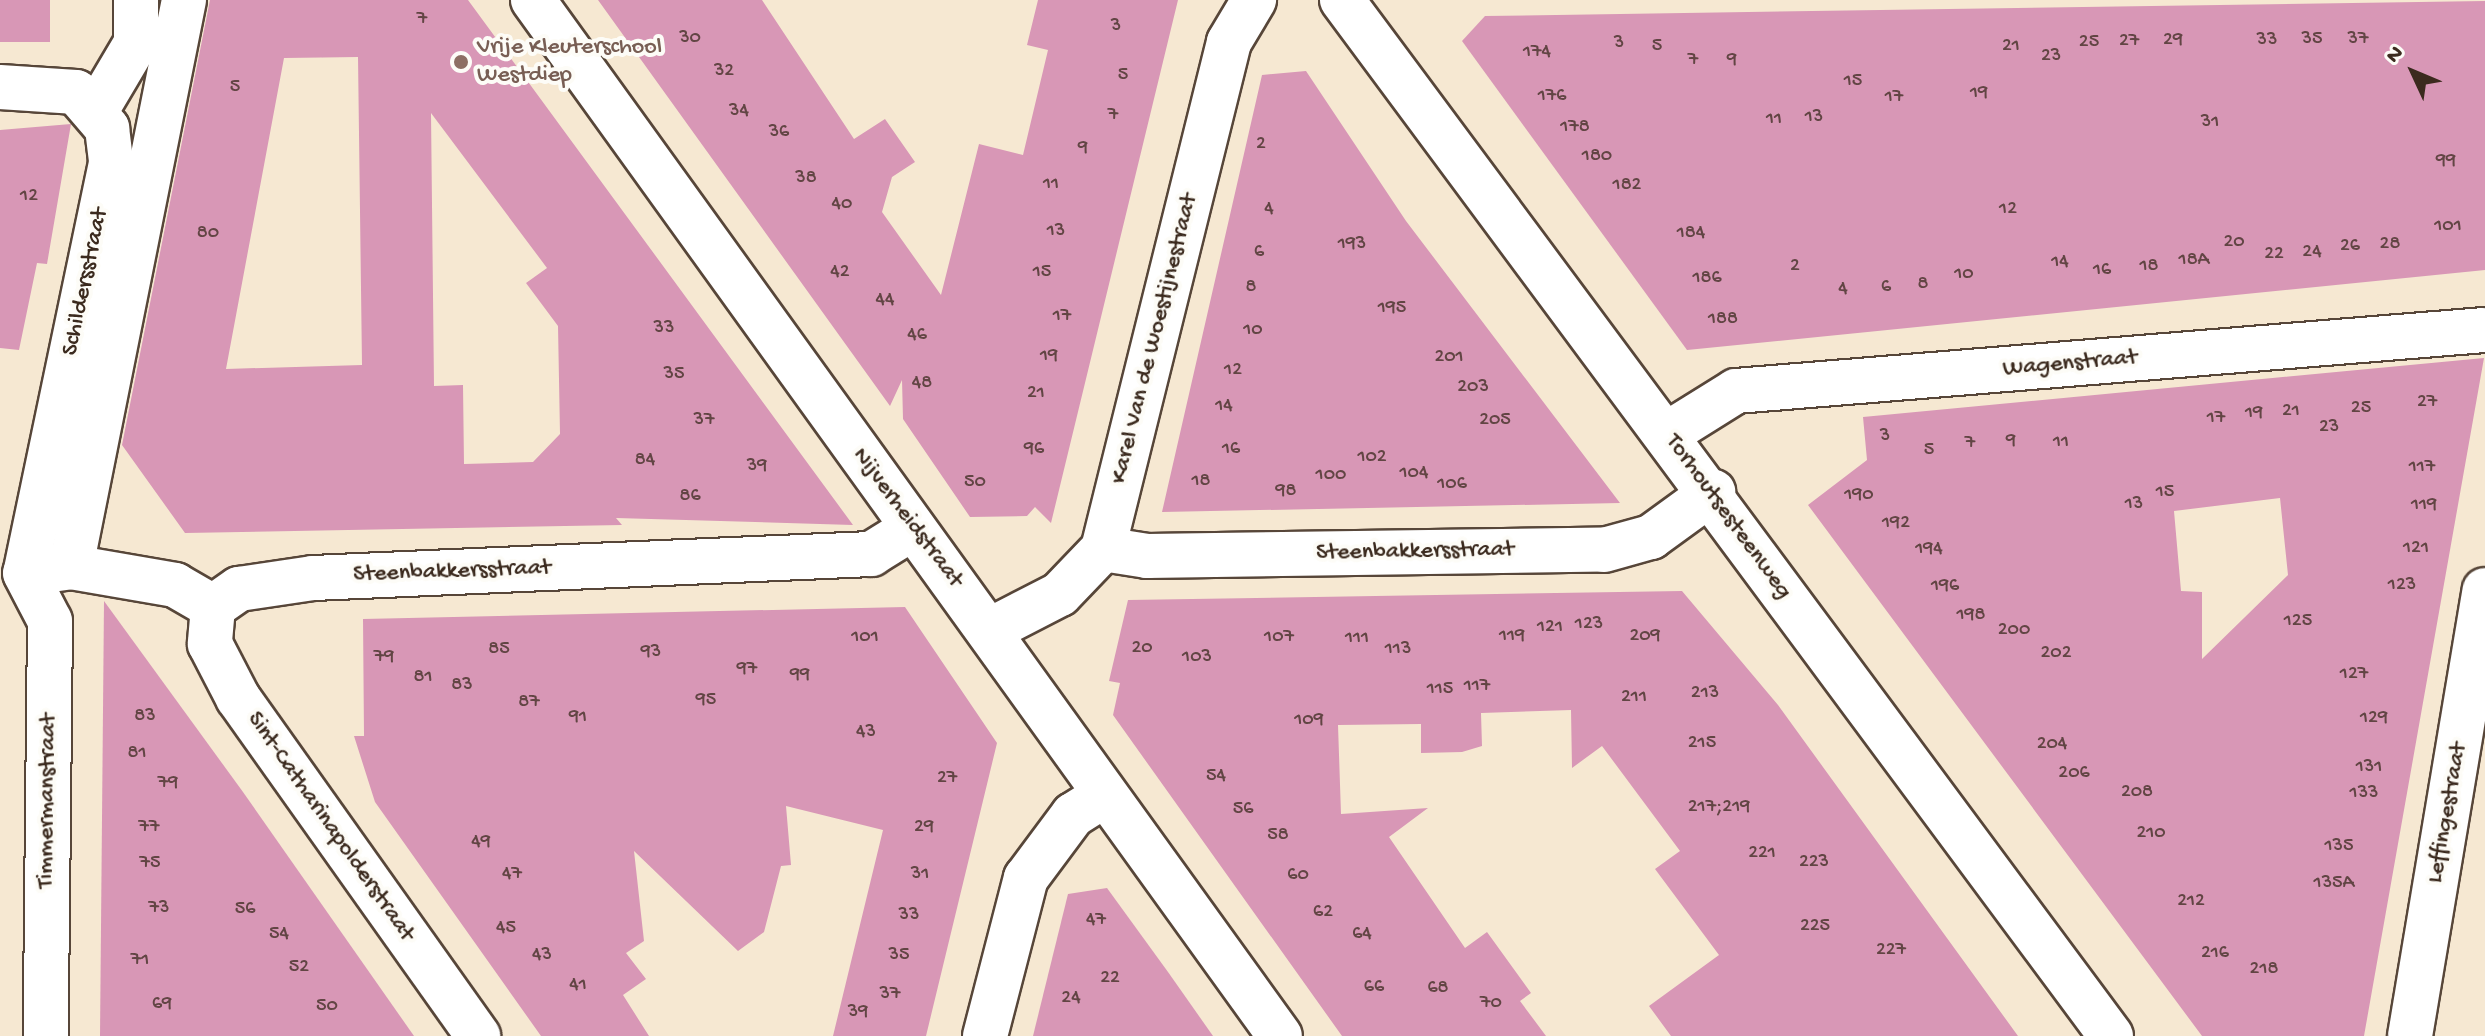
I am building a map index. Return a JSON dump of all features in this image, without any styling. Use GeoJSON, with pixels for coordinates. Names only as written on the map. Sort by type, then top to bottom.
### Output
{"type":"FeatureCollection","features":[{"type":"Feature","properties":{"kind":"street"},"geometry":{"type":"LineString","coordinates":[[0,87],[76,92],[97,109],[136,43],[136,0]]}},
{"type":"Feature","properties":{"kind":"street","name":"Schildersstraat"},"geometry":{"type":"LineString","coordinates":[[71,567],[184,0]]}},
{"type":"Feature","properties":{"kind":"street","name":"Nijverheidstraat"},"geometry":{"type":"LineString","coordinates":[[533,0],[913,528],[992,629],[1103,796],[1280,1036]]}},
{"type":"Feature","properties":{"kind":"street","name":"Karel Van de Woestijnestraat"},"geometry":{"type":"LineString","coordinates":[[992,629],[1060,594],[1103,549],[1229,42],[1254,0]]}},
{"type":"Feature","properties":{"kind":"street","name":"Torhoutsesteenweg"},"geometry":{"type":"LineString","coordinates":[[1354,3],[2111,1036]]}},
{"type":"Feature","properties":{"kind":"street","name":"Schildersstraat"},"geometry":{"type":"LineString","coordinates":[[12,577],[111,163],[97,109]]}},
{"type":"Feature","properties":{"kind":"street","name":"Wagenstraat"},"geometry":{"type":"LineString","coordinates":[[1667,434],[1736,391],[2485,330]]}},
{"type":"Feature","properties":{"kind":"street","name":"Steenbakkersstraat"},"geometry":{"type":"LineString","coordinates":[[1103,549],[1147,556],[1604,550],[1651,537],[1713,492]]}},
{"type":"Feature","properties":{"kind":"street","name":"Steenbakkersstraat"},"geometry":{"type":"LineString","coordinates":[[213,607],[239,589],[313,578],[871,554],[913,528]]}},
{"type":"Feature","properties":{"kind":"street"},"geometry":{"type":"LineString","coordinates":[[12,577],[71,567],[188,589],[213,607]]}},
{"type":"Feature","properties":{"kind":"street","name":"Timmermanstraat"},"geometry":{"type":"LineString","coordinates":[[12,577],[50,621],[46,1036]]}},
{"type":"Feature","properties":{"kind":"street","name":"Leffingestraat"},"geometry":{"type":"LineString","coordinates":[[2410,1036],[2485,590]]}},
{"type":"Feature","properties":{"kind":"street","name":"Sint-Catharinapolderstraat"},"geometry":{"type":"LineString","coordinates":[[213,607],[210,644],[238,698],[478,1036]]}},
{"type":"Feature","properties":{"kind":"street"},"geometry":{"type":"LineString","coordinates":[[985,1036],[1026,878],[1073,815],[1103,796]]}},
{"type":"Feature","properties":{"kind":"building"},"geometry":{"type":"Polygon","coordinates":[[[0,0],[50,0],[50,42],[0,42],[0,0]]]}},
{"type":"Feature","properties":{"kind":"building"},"geometry":{"type":"Polygon","coordinates":[[[210,0],[468,0],[853,525],[616,518],[622,525],[185,533],[122,445],[210,0]],[[358,57],[284,58],[226,369],[362,365],[358,57]],[[431,113],[434,386],[463,385],[464,464],[533,462],[560,434],[558,326],[526,283],[547,268],[431,113]]]}},
{"type":"Feature","properties":{"kind":"building"},"geometry":{"type":"Polygon","coordinates":[[[598,0],[762,0],[854,139],[885,119],[915,162],[892,177],[882,212],[941,295],[979,144],[1023,155],[1048,50],[1027,45],[1038,0],[1178,0],[1051,523],[1035,507],[1027,516],[970,517],[903,419],[902,380],[890,406],[598,0]]]}},
{"type":"Feature","properties":{"kind":"building"},"geometry":{"type":"Polygon","coordinates":[[[2485,1],[2485,270],[1687,350],[1462,41],[1485,16],[2485,1]]]}},
{"type":"Feature","properties":{"kind":"building"},"geometry":{"type":"Polygon","coordinates":[[[1306,71],[1406,221],[1620,503],[1162,512],[1262,75],[1306,71]]]}},
{"type":"Feature","properties":{"kind":"building"},"geometry":{"type":"Polygon","coordinates":[[[71,124],[47,264],[37,263],[19,350],[0,348],[0,130],[71,124]]]}},
{"type":"Feature","properties":{"kind":"building"},"geometry":{"type":"Polygon","coordinates":[[[2484,358],[2364,1036],[2202,1036],[1808,505],[1867,460],[1863,417],[2484,358]],[[2280,498],[2174,511],[2181,591],[2202,592],[2202,659],[2288,575],[2280,498]]]}},
{"type":"Feature","properties":{"kind":"building"},"geometry":{"type":"Polygon","coordinates":[[[1682,591],[1778,705],[2018,1036],[1671,1036],[1649,1006],[1719,955],[1655,869],[1680,851],[1602,746],[1572,768],[1571,710],[1481,713],[1482,746],[1462,752],[1421,753],[1421,724],[1338,725],[1341,814],[1428,808],[1389,837],[1465,948],[1487,932],[1531,993],[1520,1001],[1546,1036],[1342,1036],[1113,715],[1120,683],[1109,681],[1128,600],[1682,591]]]}},
{"type":"Feature","properties":{"kind":"building"},"geometry":{"type":"Polygon","coordinates":[[[104,601],[243,792],[414,1036],[100,1036],[104,601]]]}},
{"type":"Feature","properties":{"kind":"building"},"geometry":{"type":"Polygon","coordinates":[[[905,607],[997,743],[926,1036],[833,1036],[883,830],[786,806],[791,865],[781,866],[764,932],[738,951],[634,851],[644,941],[626,953],[646,979],[623,995],[649,1036],[541,1036],[375,802],[354,736],[364,736],[363,619],[905,607]]]}},
{"type":"Feature","properties":{"kind":"building"},"geometry":{"type":"Polygon","coordinates":[[[1107,888],[1213,1036],[1033,1036],[1068,894],[1107,888]]]}},
{"type":"Feature","properties":{"kind":"place","name":"Vrije Kleuterschool Westdiep"},"geometry":{"type":"Point","coordinates":[461,62]}}]}
